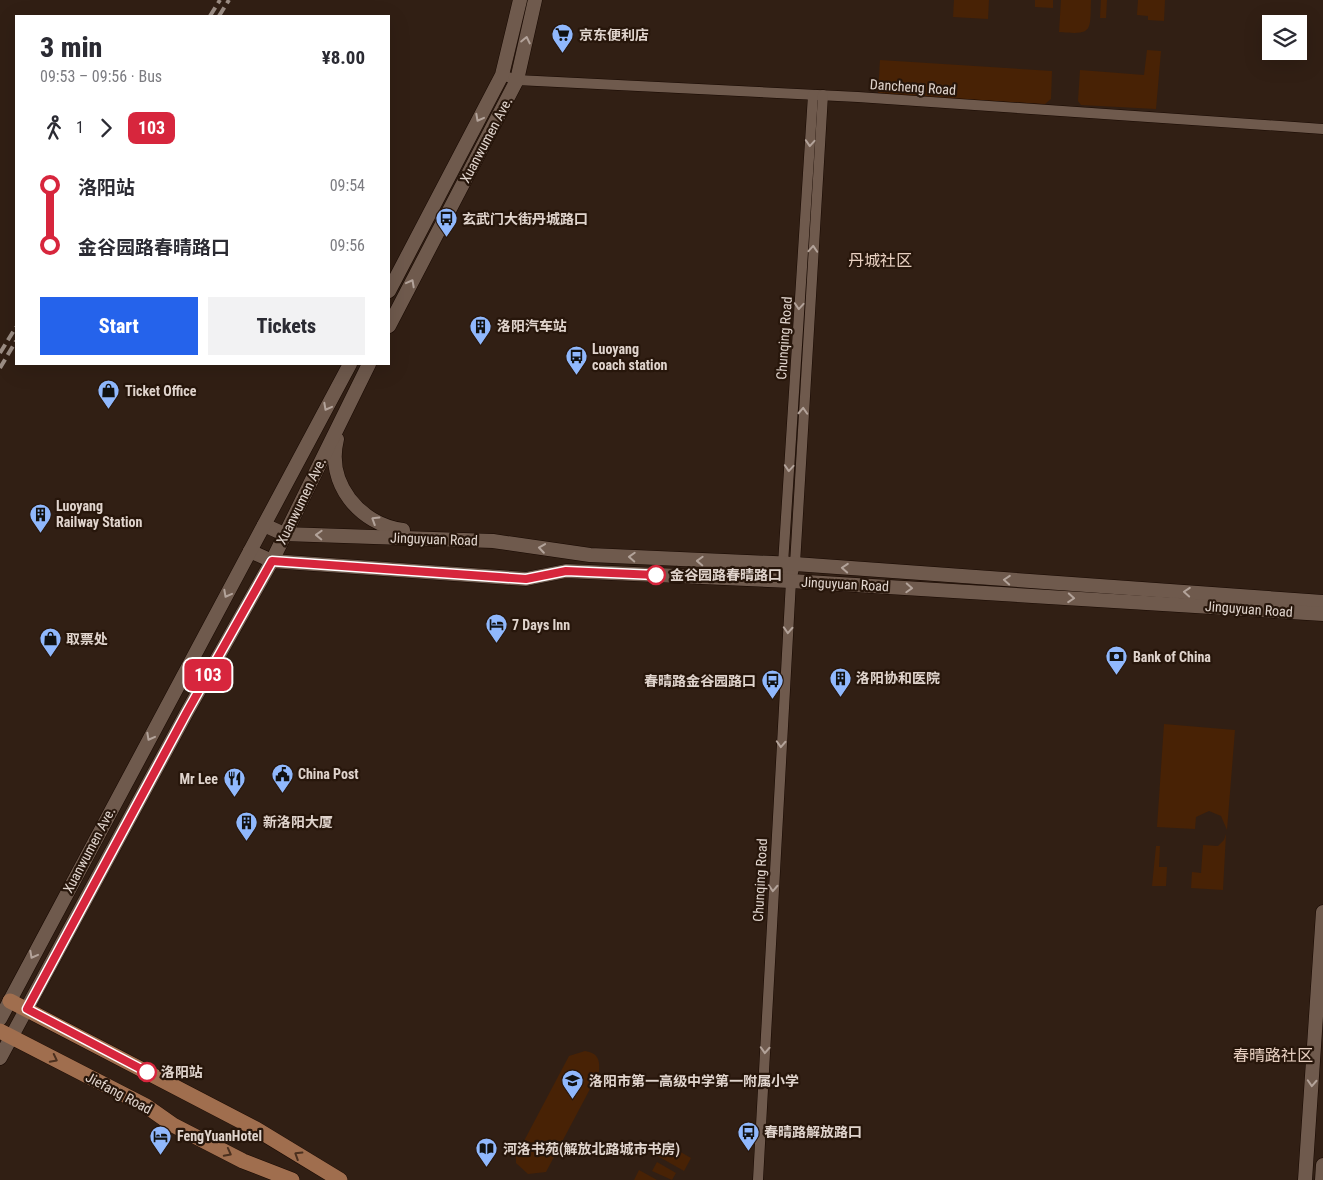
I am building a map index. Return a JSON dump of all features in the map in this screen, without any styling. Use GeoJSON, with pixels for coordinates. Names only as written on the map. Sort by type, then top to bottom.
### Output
{"type":"FeatureCollection","features":[{"type":"Feature","properties":{"kind":"main road","name":"Xuanwumen Ave."},"geometry":{"type":"LineString","coordinates":[[390,289],[502,75],[520,0]]}},
{"type":"Feature","properties":{"kind":"main road","name":"Xuanwumen Ave."},"geometry":{"type":"LineString","coordinates":[[390,324],[517,80],[535,0]]}},
{"type":"Feature","properties":{"kind":"main road","name":"Xuanwumen Ave."},"geometry":{"type":"LineString","coordinates":[[0,1019],[349,365]]}},
{"type":"Feature","properties":{"kind":"main road","name":"Xuanwumen Ave."},"geometry":{"type":"LineString","coordinates":[[0,1058],[6,1034],[27,1009],[187,712],[272,561],[344,411],[368,365]]}},
{"type":"Feature","properties":{"kind":"main road"},"geometry":{"type":"LineString","coordinates":[[344,411],[333,454],[342,489],[358,510],[387,528],[455,539]]}},
{"type":"Feature","properties":{"kind":"main road","name":"Jinguyuan Road"},"geometry":{"type":"LineString","coordinates":[[264,525],[284,534],[493,541],[590,555],[789,564],[1323,602]]}},
{"type":"Feature","properties":{"kind":"main road","name":"Jinguyuan Road"},"geometry":{"type":"LineString","coordinates":[[250,552],[272,561],[526,579],[566,571],[791,581],[1323,614]]}},
{"type":"Feature","properties":{"kind":"main road"},"geometry":{"type":"LineString","coordinates":[[1305,1180],[1323,912]]}},
{"type":"Feature","properties":{"kind":"main road"},"geometry":{"type":"LineString","coordinates":[[10,1001],[256,1129],[340,1180]]}},
{"type":"Feature","properties":{"kind":"main road","name":"Jiefang Road"},"geometry":{"type":"LineString","coordinates":[[6,1034],[146,1106],[173,1125],[243,1161],[292,1180]]}},
{"type":"Feature","properties":{"kind":"main road"},"geometry":{"type":"LineString","coordinates":[[1322,1180],[1323,1165]]}},
{"type":"Feature","properties":{"kind":"street","name":"Dancheng Road"},"geometry":{"type":"LineString","coordinates":[[502,75],[517,80],[818,95],[1323,129]]}},
{"type":"Feature","properties":{"kind":"street","name":"Chunqing Road"},"geometry":{"type":"LineString","coordinates":[[758,1180],[791,581],[789,564],[818,95]]}},
{"type":"Feature","properties":{"kind":"shaded area"},"geometry":{"type":"Polygon","coordinates":[[[954,0],[989,0],[988,19],[953,17],[954,0]]]}},
{"type":"Feature","properties":{"kind":"shaded area"},"geometry":{"type":"Polygon","coordinates":[[[1035,0],[1053,0],[1053,8],[1035,7],[1035,0]]]}},
{"type":"Feature","properties":{"kind":"shaded area"},"geometry":{"type":"Polygon","coordinates":[[[1061,0],[1091,0],[1089,25],[1084,32],[1059,32],[1061,0]]]}},
{"type":"Feature","properties":{"kind":"shaded area"},"geometry":{"type":"Polygon","coordinates":[[[1101,0],[1107,0],[1106,18],[1100,18],[1101,0]]]}},
{"type":"Feature","properties":{"kind":"shaded area"},"geometry":{"type":"Polygon","coordinates":[[[1138,0],[1165,0],[1164,21],[1148,20],[1148,16],[1137,15],[1138,0]]]}},
{"type":"Feature","properties":{"kind":"shaded area"},"geometry":{"type":"Polygon","coordinates":[[[1147,50],[1161,51],[1156,109],[1081,105],[1078,101],[1080,70],[1144,75],[1147,50]]]}},
{"type":"Feature","properties":{"kind":"shaded area"},"geometry":{"type":"Polygon","coordinates":[[[880,60],[1052,71],[1051,99],[1045,104],[878,94],[880,60]]]}},
{"type":"Feature","properties":{"kind":"shaded area"},"geometry":{"type":"Polygon","coordinates":[[[1164,724],[1235,730],[1227,830],[1221,816],[1209,811],[1196,817],[1195,829],[1157,827],[1164,724]]]}},
{"type":"Feature","properties":{"kind":"shaded area"},"geometry":{"type":"Polygon","coordinates":[[[1226,834],[1223,890],[1191,888],[1192,872],[1201,873],[1203,845],[1218,846],[1224,840],[1226,834]]]}},
{"type":"Feature","properties":{"kind":"shaded area"},"geometry":{"type":"Polygon","coordinates":[[[1156,846],[1160,846],[1159,867],[1167,867],[1166,886],[1152,886],[1156,846]]]}},
{"type":"Feature","properties":{"kind":"shaded area"},"geometry":{"type":"Polygon","coordinates":[[[585,1051],[593,1053],[597,1058],[599,1072],[546,1172],[528,1174],[516,1163],[516,1156],[569,1056],[585,1051]]]}},
{"type":"Feature","properties":{"kind":"shaded area"},"geometry":{"type":"Polygon","coordinates":[[[663,1142],[691,1158],[684,1171],[656,1155],[663,1142]]]}},
{"type":"Feature","properties":{"kind":"shaded area"},"geometry":{"type":"Polygon","coordinates":[[[657,1162],[676,1173],[672,1180],[652,1171],[657,1162]]]}},
{"type":"Feature","properties":{"kind":"shaded area"},"geometry":{"type":"Polygon","coordinates":[[[639,1170],[657,1180],[634,1180],[639,1170]]]}},
{"type":"Feature","properties":{"kind":"railway"},"geometry":{"type":"LineString","coordinates":[[211,15],[220,0]]}},
{"type":"Feature","properties":{"kind":"railway"},"geometry":{"type":"LineString","coordinates":[[220,15],[229,0]]}},
{"type":"Feature","properties":{"kind":"railway"},"geometry":{"type":"LineString","coordinates":[[0,353],[15,329]]}},
{"type":"Feature","properties":{"kind":"railway"},"geometry":{"type":"LineString","coordinates":[[0,368],[15,343]]}},
{"type":"Feature","properties":{"kind":"bus line","name":"103"},"geometry":{"type":"LineString","coordinates":[[147,1072],[27,1009],[187,712],[272,561],[526,579],[566,571],[656,575]]}},
{"type":"Feature","properties":{"kind":"place","name":"京东便利店"},"geometry":{"type":"Point","coordinates":[563,54]}},
{"type":"Feature","properties":{"kind":"place","name":"玄武门大街丹城路口"},"geometry":{"type":"Point","coordinates":[446,238]}},
{"type":"Feature","properties":{"kind":"place","name":"洛阳汽车站"},"geometry":{"type":"Point","coordinates":[481,345]}},
{"type":"Feature","properties":{"kind":"place","name":"Luoyang coach station"},"geometry":{"type":"Point","coordinates":[576,376]}},
{"type":"Feature","properties":{"kind":"place","name":"Ticket Office"},"geometry":{"type":"Point","coordinates":[109,410]}},
{"type":"Feature","properties":{"kind":"place","name":"Luoyang Railway Station"},"geometry":{"type":"Point","coordinates":[40,533]}},
{"type":"Feature","properties":{"kind":"place","name":"金谷园路春晴路口"},"geometry":{"type":"Point","coordinates":[656,575]}},
{"type":"Feature","properties":{"kind":"place","name":"7 Days Inn"},"geometry":{"type":"Point","coordinates":[496,644]}},
{"type":"Feature","properties":{"kind":"place","name":"取票处"},"geometry":{"type":"Point","coordinates":[50,658]}},
{"type":"Feature","properties":{"kind":"place","name":"Bank of China"},"geometry":{"type":"Point","coordinates":[1117,676]}},
{"type":"Feature","properties":{"kind":"place","name":"洛阳协和医院"},"geometry":{"type":"Point","coordinates":[840,697]}},
{"type":"Feature","properties":{"kind":"place","name":"春晴路金谷园路口"},"geometry":{"type":"Point","coordinates":[772,700]}},
{"type":"Feature","properties":{"kind":"place","name":"China Post"},"geometry":{"type":"Point","coordinates":[282,793]}},
{"type":"Feature","properties":{"kind":"place","name":"Mr Lee"},"geometry":{"type":"Point","coordinates":[234,798]}},
{"type":"Feature","properties":{"kind":"place","name":"新洛阳大厦"},"geometry":{"type":"Point","coordinates":[247,841]}},
{"type":"Feature","properties":{"kind":"place","name":"洛阳站"},"geometry":{"type":"Point","coordinates":[147,1072]}},
{"type":"Feature","properties":{"kind":"place","name":"洛阳市第一高级中学第一附属小学"},"geometry":{"type":"Point","coordinates":[573,1100]}},
{"type":"Feature","properties":{"kind":"place","name":"春晴路解放路口"},"geometry":{"type":"Point","coordinates":[748,1151]}},
{"type":"Feature","properties":{"kind":"place","name":"FengYuanHotel"},"geometry":{"type":"Point","coordinates":[161,1155]}},
{"type":"Feature","properties":{"kind":"place","name":"河洛书苑(解放北路城市书房)"},"geometry":{"type":"Point","coordinates":[487,1168]}},
{"type":"Feature","properties":{"kind":"district","name":"丹城社区"},"geometry":{"type":"Point","coordinates":[880,260]}},
{"type":"Feature","properties":{"kind":"district","name":"春晴路社区"},"geometry":{"type":"Point","coordinates":[1273,1055]}}]}
